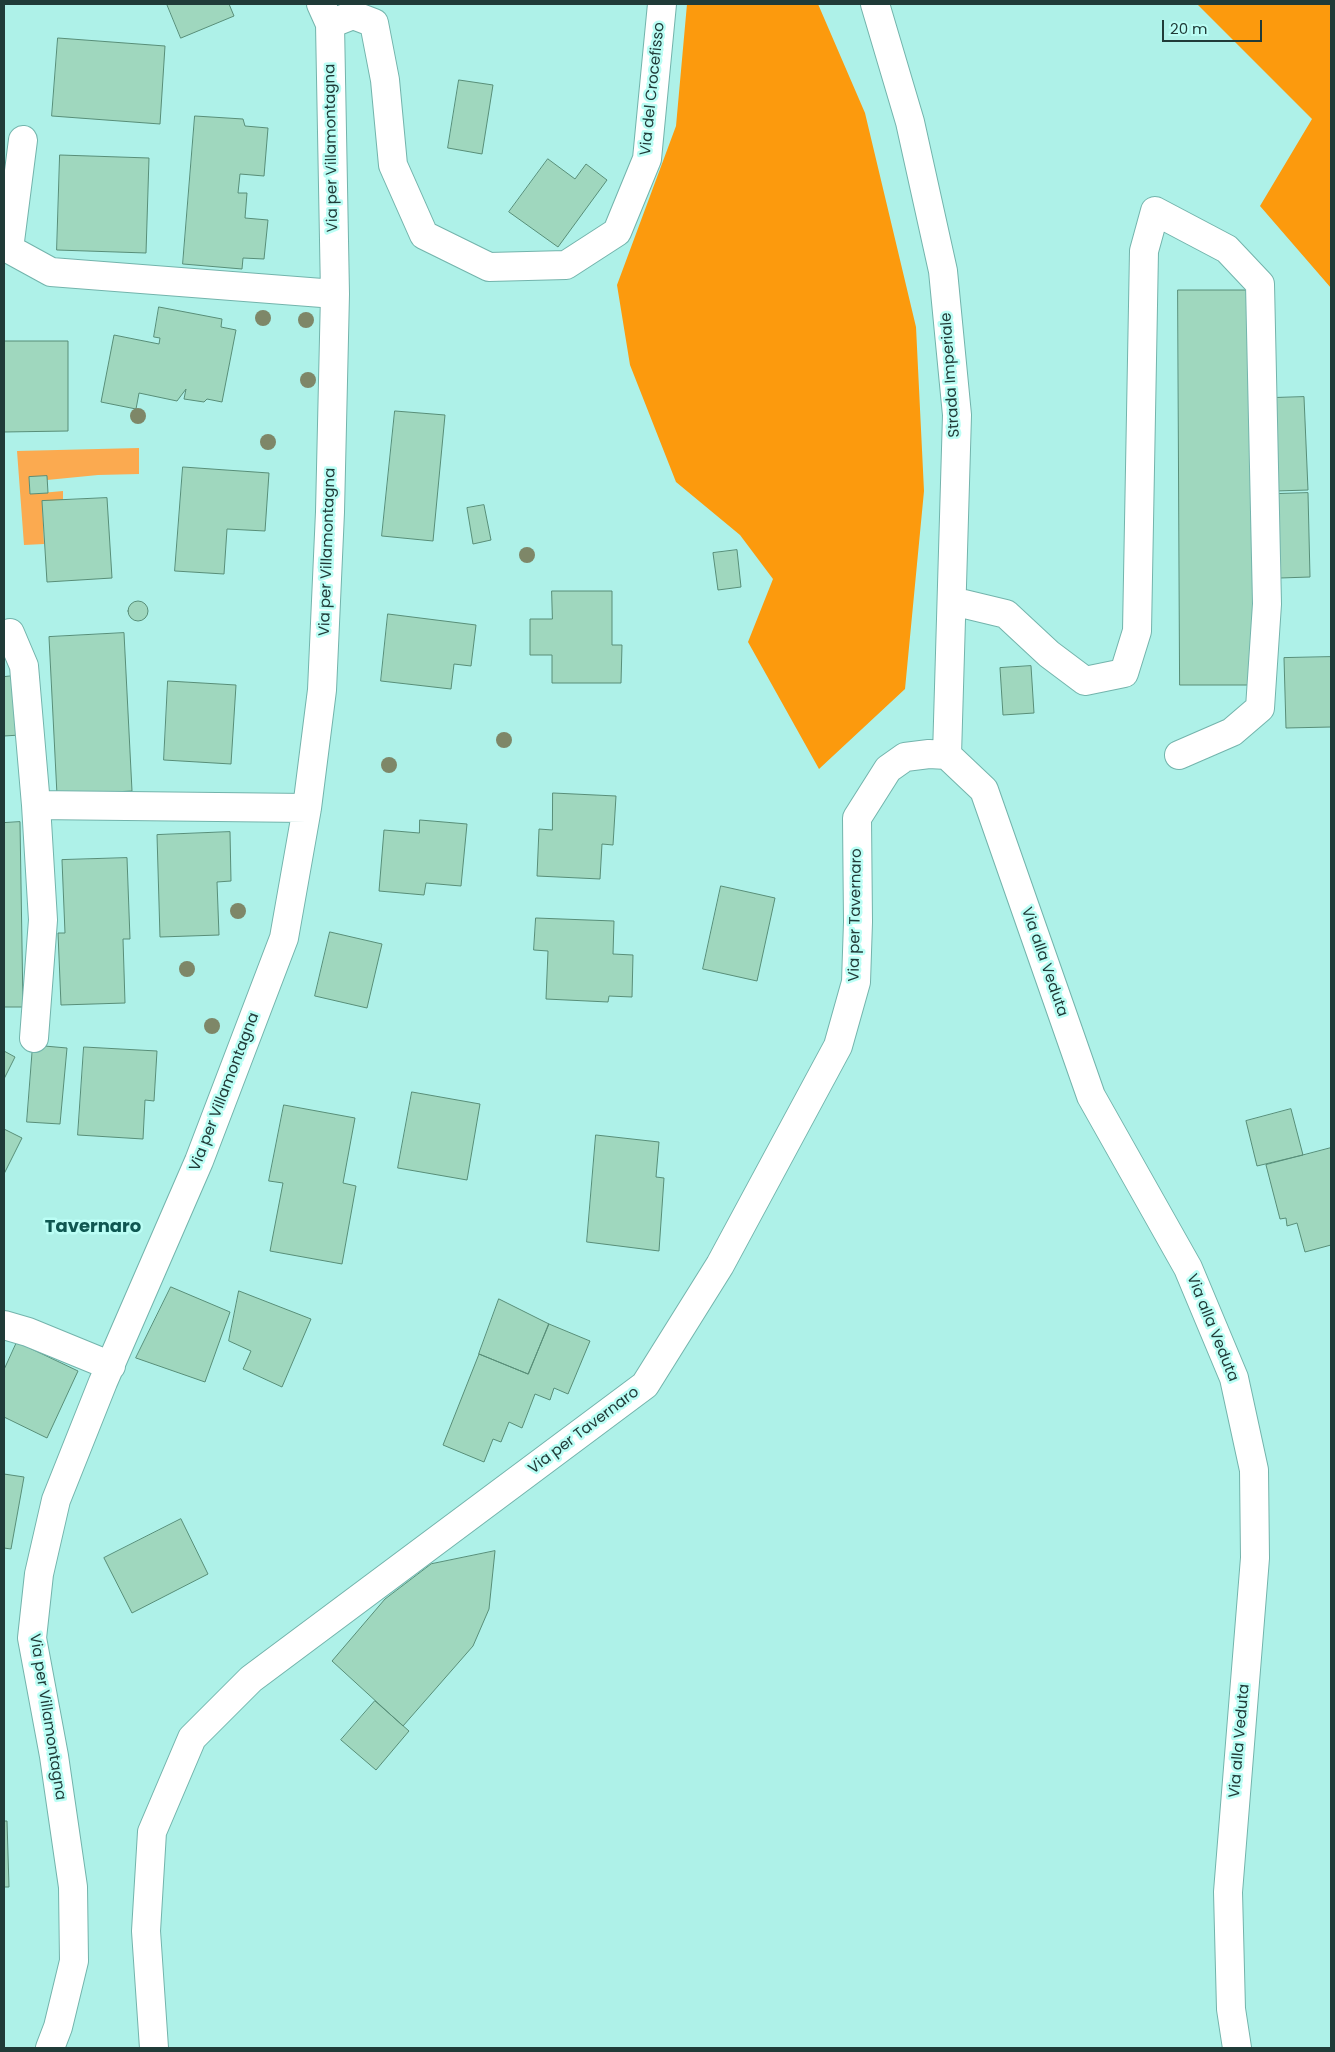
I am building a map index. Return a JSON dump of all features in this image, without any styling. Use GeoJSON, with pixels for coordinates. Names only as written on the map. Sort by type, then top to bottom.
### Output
{"type":"FeatureCollection","features":[{"type":"Feature","properties":{"kind":"street","name":"Via del Crocefisso"},"geometry":{"type":"LineString","coordinates":[[326,14],[353,15],[374,23],[385,80],[393,166],[424,235],[489,267],[566,265],[617,232],[647,159],[662,4]]}},
{"type":"Feature","properties":{"kind":"street"},"geometry":{"type":"LineString","coordinates":[[868,4],[879,16]]}},
{"type":"Feature","properties":{"kind":"street","name":"Via per Villamontagna"},"geometry":{"type":"LineString","coordinates":[[50,2048],[58,2027],[74,1961],[73,1887],[54,1756],[32,1638],[39,1574],[56,1500],[199,1160],[284,938],[306,808],[322,690],[330,512],[335,294],[326,14]]}},
{"type":"Feature","properties":{"kind":"street","name":"Strada Imperiale"},"geometry":{"type":"LineString","coordinates":[[879,16],[910,122],[943,271],[957,415],[947,755]]}},
{"type":"Feature","properties":{"kind":"street"},"geometry":{"type":"LineString","coordinates":[[23,140],[9,249],[51,272],[335,294]]}},
{"type":"Feature","properties":{"kind":"street"},"geometry":{"type":"LineString","coordinates":[[952,601],[1006,614],[1049,654],[1085,681],[1124,672],[1137,631],[1144,251],[1154,211],[1227,249],[1260,284],[1267,604],[1260,708],[1232,732],[1179,755]]}},
{"type":"Feature","properties":{"kind":"street"},"geometry":{"type":"LineString","coordinates":[[10,633],[24,666],[36,805],[43,920],[34,1038]]}},
{"type":"Feature","properties":{"kind":"street","name":"Via per Tavernaro"},"geometry":{"type":"LineString","coordinates":[[154,2048],[146,1931],[152,1832],[192,1738],[251,1679],[646,1385],[720,1265],[838,1046],[856,982],[858,922],[857,818],[888,769],[905,757],[929,754],[947,755]]}},
{"type":"Feature","properties":{"kind":"street","name":"Via alla Veduta"},"geometry":{"type":"LineString","coordinates":[[947,755],[984,790],[1090,1096],[1188,1268],[1234,1378],[1254,1470],[1255,1558],[1228,1892],[1232,2009],[1237,2048]]}},
{"type":"Feature","properties":{"kind":"street"},"geometry":{"type":"LineString","coordinates":[[36,805],[306,808]]}},
{"type":"Feature","properties":{"kind":"street"},"geometry":{"type":"LineString","coordinates":[[4,1325],[28,1332],[111,1366]]}},
{"type":"Feature","properties":{"kind":"shaded area"},"geometry":{"type":"Polygon","coordinates":[[[687,4],[818,4],[865,113],[916,327],[924,491],[905,689],[819,769],[748,642],[773,579],[740,535],[676,482],[630,365],[617,285],[676,126],[687,4]]]}},
{"type":"Feature","properties":{"kind":"shaded area"},"geometry":{"type":"Polygon","coordinates":[[[1197,4],[1331,4],[1331,288],[1260,206],[1312,119],[1197,4]]]}},
{"type":"Feature","properties":{"kind":"shaded area"},"geometry":{"type":"Polygon","coordinates":[[[139,448],[139,474],[98,475],[47,480],[46,476],[29,477],[30,494],[63,491],[63,500],[42,502],[44,544],[24,545],[17,451],[139,448]]]}},
{"type":"Feature","properties":{"kind":"building"},"geometry":{"type":"Polygon","coordinates":[[[167,4],[229,4],[234,16],[181,38],[167,4]]]}},
{"type":"Feature","properties":{"kind":"building"},"geometry":{"type":"Polygon","coordinates":[[[58,38],[165,46],[160,124],[52,116],[58,38]]]}},
{"type":"Feature","properties":{"kind":"building"},"geometry":{"type":"Polygon","coordinates":[[[459,80],[493,85],[482,154],[448,148],[459,80]]]}},
{"type":"Feature","properties":{"kind":"building"},"geometry":{"type":"Polygon","coordinates":[[[195,116],[243,119],[245,126],[268,128],[264,176],[240,174],[238,193],[247,193],[245,218],[268,220],[264,259],[243,258],[242,269],[183,264],[195,116]]]}},
{"type":"Feature","properties":{"kind":"building"},"geometry":{"type":"Polygon","coordinates":[[[60,155],[149,158],[146,253],[57,250],[60,155]]]}},
{"type":"Feature","properties":{"kind":"building"},"geometry":{"type":"Polygon","coordinates":[[[548,159],[575,179],[586,164],[607,180],[558,247],[509,212],[548,159]]]}},
{"type":"Feature","properties":{"kind":"building"},"geometry":{"type":"Polygon","coordinates":[[[1178,290],[1252,290],[1254,685],[1180,685],[1178,290]]]}},
{"type":"Feature","properties":{"kind":"building"},"geometry":{"type":"Polygon","coordinates":[[[159,307],[222,319],[221,327],[236,330],[222,402],[207,399],[204,402],[184,399],[186,389],[177,401],[139,393],[136,409],[101,402],[114,335],[159,344],[160,338],[154,337],[159,307]]]}},
{"type":"Feature","properties":{"kind":"building"},"geometry":{"type":"Polygon","coordinates":[[[4,341],[68,341],[68,431],[4,432],[4,341]]]}},
{"type":"Feature","properties":{"kind":"building"},"geometry":{"type":"Polygon","coordinates":[[[1304,397],[1308,490],[1276,491],[1272,398],[1304,397]]]}},
{"type":"Feature","properties":{"kind":"building"},"geometry":{"type":"Polygon","coordinates":[[[395,411],[445,415],[433,541],[382,536],[395,411]]]}},
{"type":"Feature","properties":{"kind":"building"},"geometry":{"type":"Polygon","coordinates":[[[183,467],[269,473],[265,531],[227,529],[224,574],[175,571],[183,467]]]}},
{"type":"Feature","properties":{"kind":"building"},"geometry":{"type":"Polygon","coordinates":[[[47,476],[48,493],[30,494],[29,477],[47,476]]]}},
{"type":"Feature","properties":{"kind":"building"},"geometry":{"type":"Polygon","coordinates":[[[1308,493],[1310,577],[1280,578],[1277,494],[1308,493]]]}},
{"type":"Feature","properties":{"kind":"building"},"geometry":{"type":"Polygon","coordinates":[[[107,498],[112,578],[47,582],[42,501],[107,498]]]}},
{"type":"Feature","properties":{"kind":"building"},"geometry":{"type":"Polygon","coordinates":[[[484,505],[491,540],[473,544],[467,508],[484,505]]]}},
{"type":"Feature","properties":{"kind":"building"},"geometry":{"type":"Polygon","coordinates":[[[737,550],[741,587],[718,590],[713,553],[737,550]]]}},
{"type":"Feature","properties":{"kind":"building"},"geometry":{"type":"Polygon","coordinates":[[[552,591],[612,591],[612,645],[622,645],[621,683],[552,683],[552,655],[530,655],[530,619],[552,619],[552,591]]]}},
{"type":"Feature","properties":{"kind":"building"},"geometry":{"type":"Polygon","coordinates":[[[134,601],[142,601],[148,607],[148,615],[142,621],[134,621],[128,615],[128,607],[134,601]]]}},
{"type":"Feature","properties":{"kind":"building"},"geometry":{"type":"Polygon","coordinates":[[[388,614],[476,625],[471,666],[454,664],[451,689],[381,681],[388,614]]]}},
{"type":"Feature","properties":{"kind":"building"},"geometry":{"type":"Polygon","coordinates":[[[124,633],[132,791],[57,795],[49,637],[124,633]]]}},
{"type":"Feature","properties":{"kind":"building"},"geometry":{"type":"Polygon","coordinates":[[[1331,657],[1331,727],[1286,728],[1284,658],[1331,657]]]}},
{"type":"Feature","properties":{"kind":"building"},"geometry":{"type":"Polygon","coordinates":[[[1031,666],[1034,713],[1003,715],[1000,668],[1031,666]]]}},
{"type":"Feature","properties":{"kind":"building"},"geometry":{"type":"Polygon","coordinates":[[[14,676],[20,735],[4,736],[4,677],[14,676]]]}},
{"type":"Feature","properties":{"kind":"building"},"geometry":{"type":"Polygon","coordinates":[[[168,681],[236,685],[231,764],[164,760],[168,681]]]}},
{"type":"Feature","properties":{"kind":"building"},"geometry":{"type":"Polygon","coordinates":[[[553,793],[616,796],[613,845],[602,844],[600,879],[537,876],[539,829],[552,830],[553,793]]]}},
{"type":"Feature","properties":{"kind":"building"},"geometry":{"type":"Polygon","coordinates":[[[420,820],[467,824],[461,886],[426,883],[424,895],[379,891],[384,830],[419,833],[420,820]]]}},
{"type":"Feature","properties":{"kind":"building"},"geometry":{"type":"Polygon","coordinates":[[[20,822],[23,1007],[4,1007],[4,823],[20,822]]]}},
{"type":"Feature","properties":{"kind":"building"},"geometry":{"type":"Polygon","coordinates":[[[230,832],[231,881],[217,882],[219,935],[160,937],[157,835],[230,832]]]}},
{"type":"Feature","properties":{"kind":"building"},"geometry":{"type":"Polygon","coordinates":[[[127,858],[130,939],[123,939],[125,1003],[61,1005],[58,933],[65,933],[62,860],[127,858]]]}},
{"type":"Feature","properties":{"kind":"building"},"geometry":{"type":"Polygon","coordinates":[[[721,886],[775,898],[757,981],[703,969],[721,886]]]}},
{"type":"Feature","properties":{"kind":"building"},"geometry":{"type":"Polygon","coordinates":[[[536,918],[614,921],[613,954],[633,955],[632,997],[609,996],[608,1002],[546,999],[548,951],[534,950],[536,918]]]}},
{"type":"Feature","properties":{"kind":"building"},"geometry":{"type":"Polygon","coordinates":[[[330,932],[382,944],[367,1008],[315,996],[330,932]]]}},
{"type":"Feature","properties":{"kind":"building"},"geometry":{"type":"Polygon","coordinates":[[[33,1045],[67,1048],[60,1124],[27,1122],[33,1045]]]}},
{"type":"Feature","properties":{"kind":"building"},"geometry":{"type":"Polygon","coordinates":[[[84,1047],[157,1051],[154,1101],[145,1100],[143,1139],[78,1135],[84,1047]]]}},
{"type":"Feature","properties":{"kind":"building"},"geometry":{"type":"Polygon","coordinates":[[[4,1051],[15,1057],[4,1079],[4,1051]]]}},
{"type":"Feature","properties":{"kind":"building"},"geometry":{"type":"Polygon","coordinates":[[[412,1092],[480,1104],[467,1180],[398,1168],[412,1092]]]}},
{"type":"Feature","properties":{"kind":"building"},"geometry":{"type":"Polygon","coordinates":[[[284,1105],[355,1118],[343,1183],[356,1186],[342,1264],[270,1251],[283,1183],[269,1181],[284,1105]]]}},
{"type":"Feature","properties":{"kind":"building"},"geometry":{"type":"Polygon","coordinates":[[[1291,1109],[1303,1155],[1257,1166],[1246,1121],[1291,1109]]]}},
{"type":"Feature","properties":{"kind":"building"},"geometry":{"type":"Polygon","coordinates":[[[4,1129],[22,1138],[4,1174],[4,1129]]]}},
{"type":"Feature","properties":{"kind":"building"},"geometry":{"type":"Polygon","coordinates":[[[596,1135],[659,1142],[656,1177],[664,1178],[659,1251],[587,1242],[596,1135]]]}},
{"type":"Feature","properties":{"kind":"building"},"geometry":{"type":"Polygon","coordinates":[[[1331,1148],[1331,1245],[1305,1252],[1297,1223],[1287,1226],[1286,1218],[1280,1219],[1266,1165],[1331,1148]]]}},
{"type":"Feature","properties":{"kind":"building"},"geometry":{"type":"Polygon","coordinates":[[[171,1287],[230,1312],[205,1382],[136,1358],[171,1287]]]}},
{"type":"Feature","properties":{"kind":"building"},"geometry":{"type":"Polygon","coordinates":[[[239,1291],[311,1319],[282,1387],[243,1369],[251,1351],[229,1341],[239,1291]]]}},
{"type":"Feature","properties":{"kind":"building"},"geometry":{"type":"Polygon","coordinates":[[[499,1299],[549,1324],[528,1374],[479,1354],[499,1299]]]}},
{"type":"Feature","properties":{"kind":"building"},"geometry":{"type":"Polygon","coordinates":[[[549,1324],[590,1341],[568,1394],[554,1388],[550,1400],[535,1394],[522,1428],[509,1422],[501,1442],[493,1439],[484,1462],[443,1445],[479,1354],[528,1374],[549,1324]]]}},
{"type":"Feature","properties":{"kind":"building"},"geometry":{"type":"Polygon","coordinates":[[[17,1342],[78,1371],[47,1438],[4,1417],[4,1370],[17,1342]]]}},
{"type":"Feature","properties":{"kind":"building"},"geometry":{"type":"Polygon","coordinates":[[[4,1474],[24,1477],[11,1549],[4,1548],[4,1474]]]}},
{"type":"Feature","properties":{"kind":"building"},"geometry":{"type":"Polygon","coordinates":[[[181,1519],[208,1574],[132,1613],[104,1558],[181,1519]]]}},
{"type":"Feature","properties":{"kind":"building"},"geometry":{"type":"Polygon","coordinates":[[[495,1551],[489,1609],[473,1646],[403,1726],[332,1661],[385,1599],[431,1564],[495,1551]]]}},
{"type":"Feature","properties":{"kind":"building"},"geometry":{"type":"Polygon","coordinates":[[[375,1701],[409,1731],[376,1770],[341,1740],[375,1701]]]}},
{"type":"Feature","properties":{"kind":"building"},"geometry":{"type":"Polygon","coordinates":[[[4,1821],[7,1821],[9,1887],[4,1887],[4,1821]]]}},
{"type":"Feature","properties":{"kind":"district","name":"Tavernaro"},"geometry":{"type":"Point","coordinates":[93,1227]}}]}
